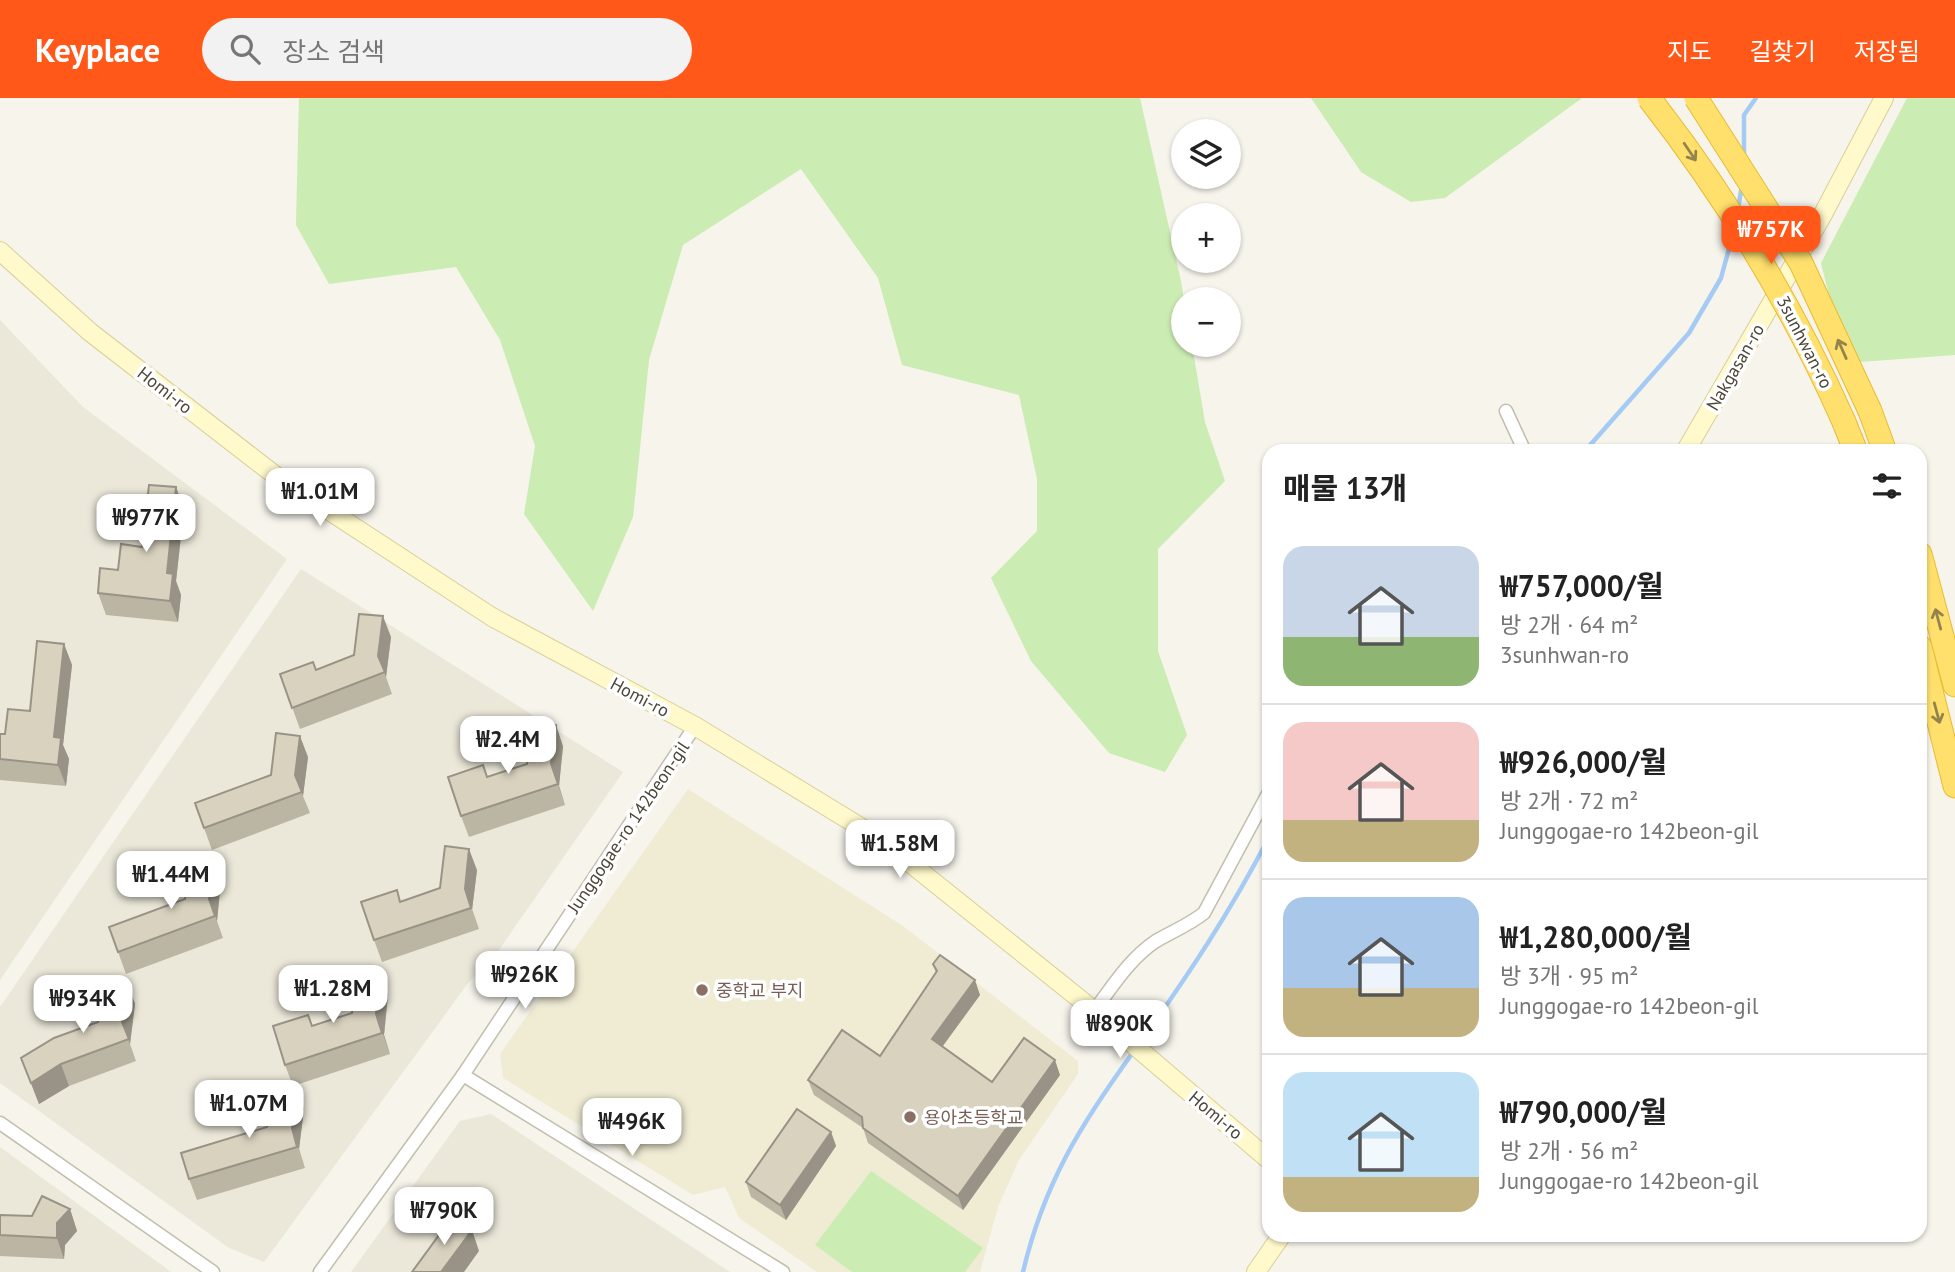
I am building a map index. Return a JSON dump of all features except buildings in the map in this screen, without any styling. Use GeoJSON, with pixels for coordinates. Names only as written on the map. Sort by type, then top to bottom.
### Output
{"type":"FeatureCollection","features":[{"type":"Feature","properties":{"kind":"highway","name":"3sunhwan-ro"},"geometry":{"type":"LineString","coordinates":[[1649,98],[1682,140],[1762,261],[1817,364],[1853,444]]}},
{"type":"Feature","properties":{"kind":"highway","name":"3sunhwan-ro"},"geometry":{"type":"LineString","coordinates":[[1696,98],[1801,263],[1870,411],[1882,444]]}},
{"type":"Feature","properties":{"kind":"highway"},"geometry":{"type":"LineString","coordinates":[[1927,580],[1955,685]]}},
{"type":"Feature","properties":{"kind":"highway"},"geometry":{"type":"LineString","coordinates":[[1927,675],[1955,786]]}},
{"type":"Feature","properties":{"kind":"street","name":"Nakgasan-ro"},"geometry":{"type":"LineString","coordinates":[[1690,444],[1822,216],[1884,98]]}},
{"type":"Feature","properties":{"kind":"street","name":"Homi-ro"},"geometry":{"type":"LineString","coordinates":[[0,251],[90,332],[276,476],[492,617],[695,726],[880,839],[1094,1011],[1262,1154]]}},
{"type":"Feature","properties":{"kind":"street"},"geometry":{"type":"LineString","coordinates":[[1506,411],[1521,444]]}},
{"type":"Feature","properties":{"kind":"street","name":"Junggogae-ro 142beon-gil"},"geometry":{"type":"LineString","coordinates":[[320,1272],[463,1075],[695,726]]}},
{"type":"Feature","properties":{"kind":"street"},"geometry":{"type":"LineString","coordinates":[[1094,1011],[1124,971],[1155,942],[1189,925],[1204,913],[1262,805]]}},
{"type":"Feature","properties":{"kind":"street"},"geometry":{"type":"LineString","coordinates":[[463,1075],[783,1272]]}},
{"type":"Feature","properties":{"kind":"street"},"geometry":{"type":"LineString","coordinates":[[0,1123],[213,1272]]}},
{"type":"Feature","properties":{"kind":"street"},"geometry":{"type":"LineString","coordinates":[[1256,1272],[1277,1242]]}},
{"type":"Feature","properties":{"kind":"shaded area"},"geometry":{"type":"Polygon","coordinates":[[[0,320],[83,407],[287,559],[0,980],[0,320]]]}},
{"type":"Feature","properties":{"kind":"shaded area"},"geometry":{"type":"Polygon","coordinates":[[[301,569],[623,772],[496,954],[469,982],[264,1262],[229,1248],[0,1083],[0,1007],[301,569]]]}},
{"type":"Feature","properties":{"kind":"shaded area"},"geometry":{"type":"Polygon","coordinates":[[[688,789],[903,926],[1078,1061],[1078,1074],[1019,1160],[998,1207],[980,1272],[817,1272],[739,1218],[725,1187],[693,1195],[503,1078],[500,1054],[688,789]]]}},
{"type":"Feature","properties":{"kind":"shaded area"},"geometry":{"type":"Polygon","coordinates":[[[491,1114],[730,1272],[351,1272],[460,1121],[491,1114]]]}},
{"type":"Feature","properties":{"kind":"shaded area"},"geometry":{"type":"Polygon","coordinates":[[[0,1147],[171,1272],[0,1272],[0,1147]]]}},
{"type":"Feature","properties":{"kind":"green space"},"geometry":{"type":"Polygon","coordinates":[[[299,98],[1140,98],[1171,236],[1171,273],[1179,273],[1182,287],[1171,287],[1171,357],[1194,357],[1205,422],[1225,481],[1158,549],[1158,651],[1187,735],[1165,772],[1109,753],[1031,661],[991,578],[1037,531],[1037,479],[1019,395],[902,365],[878,278],[801,169],[683,245],[649,360],[633,517],[593,611],[524,514],[535,446],[500,340],[456,267],[329,284],[296,225],[299,98]]]}},
{"type":"Feature","properties":{"kind":"green space"},"geometry":{"type":"Polygon","coordinates":[[[1311,98],[1582,98],[1445,198],[1411,202],[1361,172],[1311,98]]]}},
{"type":"Feature","properties":{"kind":"green space"},"geometry":{"type":"Polygon","coordinates":[[[1907,98],[1955,98],[1955,355],[1846,363],[1821,263],[1907,98]]]}},
{"type":"Feature","properties":{"kind":"green space"},"geometry":{"type":"Polygon","coordinates":[[[871,1171],[983,1248],[965,1272],[852,1272],[815,1245],[871,1171]]]}},
{"type":"Feature","properties":{"kind":"waterway"},"geometry":{"type":"LineString","coordinates":[[1744,156],[1744,115],[1756,98]]}},
{"type":"Feature","properties":{"kind":"waterway"},"geometry":{"type":"LineString","coordinates":[[1738,208],[1742,186]]}},
{"type":"Feature","properties":{"kind":"waterway"},"geometry":{"type":"LineString","coordinates":[[1591,444],[1689,333],[1721,278],[1733,234]]}},
{"type":"Feature","properties":{"kind":"waterway"},"geometry":{"type":"LineString","coordinates":[[1139,1044],[1208,943],[1262,850]]}},
{"type":"Feature","properties":{"kind":"waterway"},"geometry":{"type":"LineString","coordinates":[[1023,1272],[1042,1210],[1066,1156],[1097,1104],[1134,1051]]}},
{"type":"Feature","properties":{"kind":"place","name":"중학교 부지"},"geometry":{"type":"Point","coordinates":[702,990]}},
{"type":"Feature","properties":{"kind":"place","name":"용아초등학교"},"geometry":{"type":"Point","coordinates":[910,1117]}}]}
